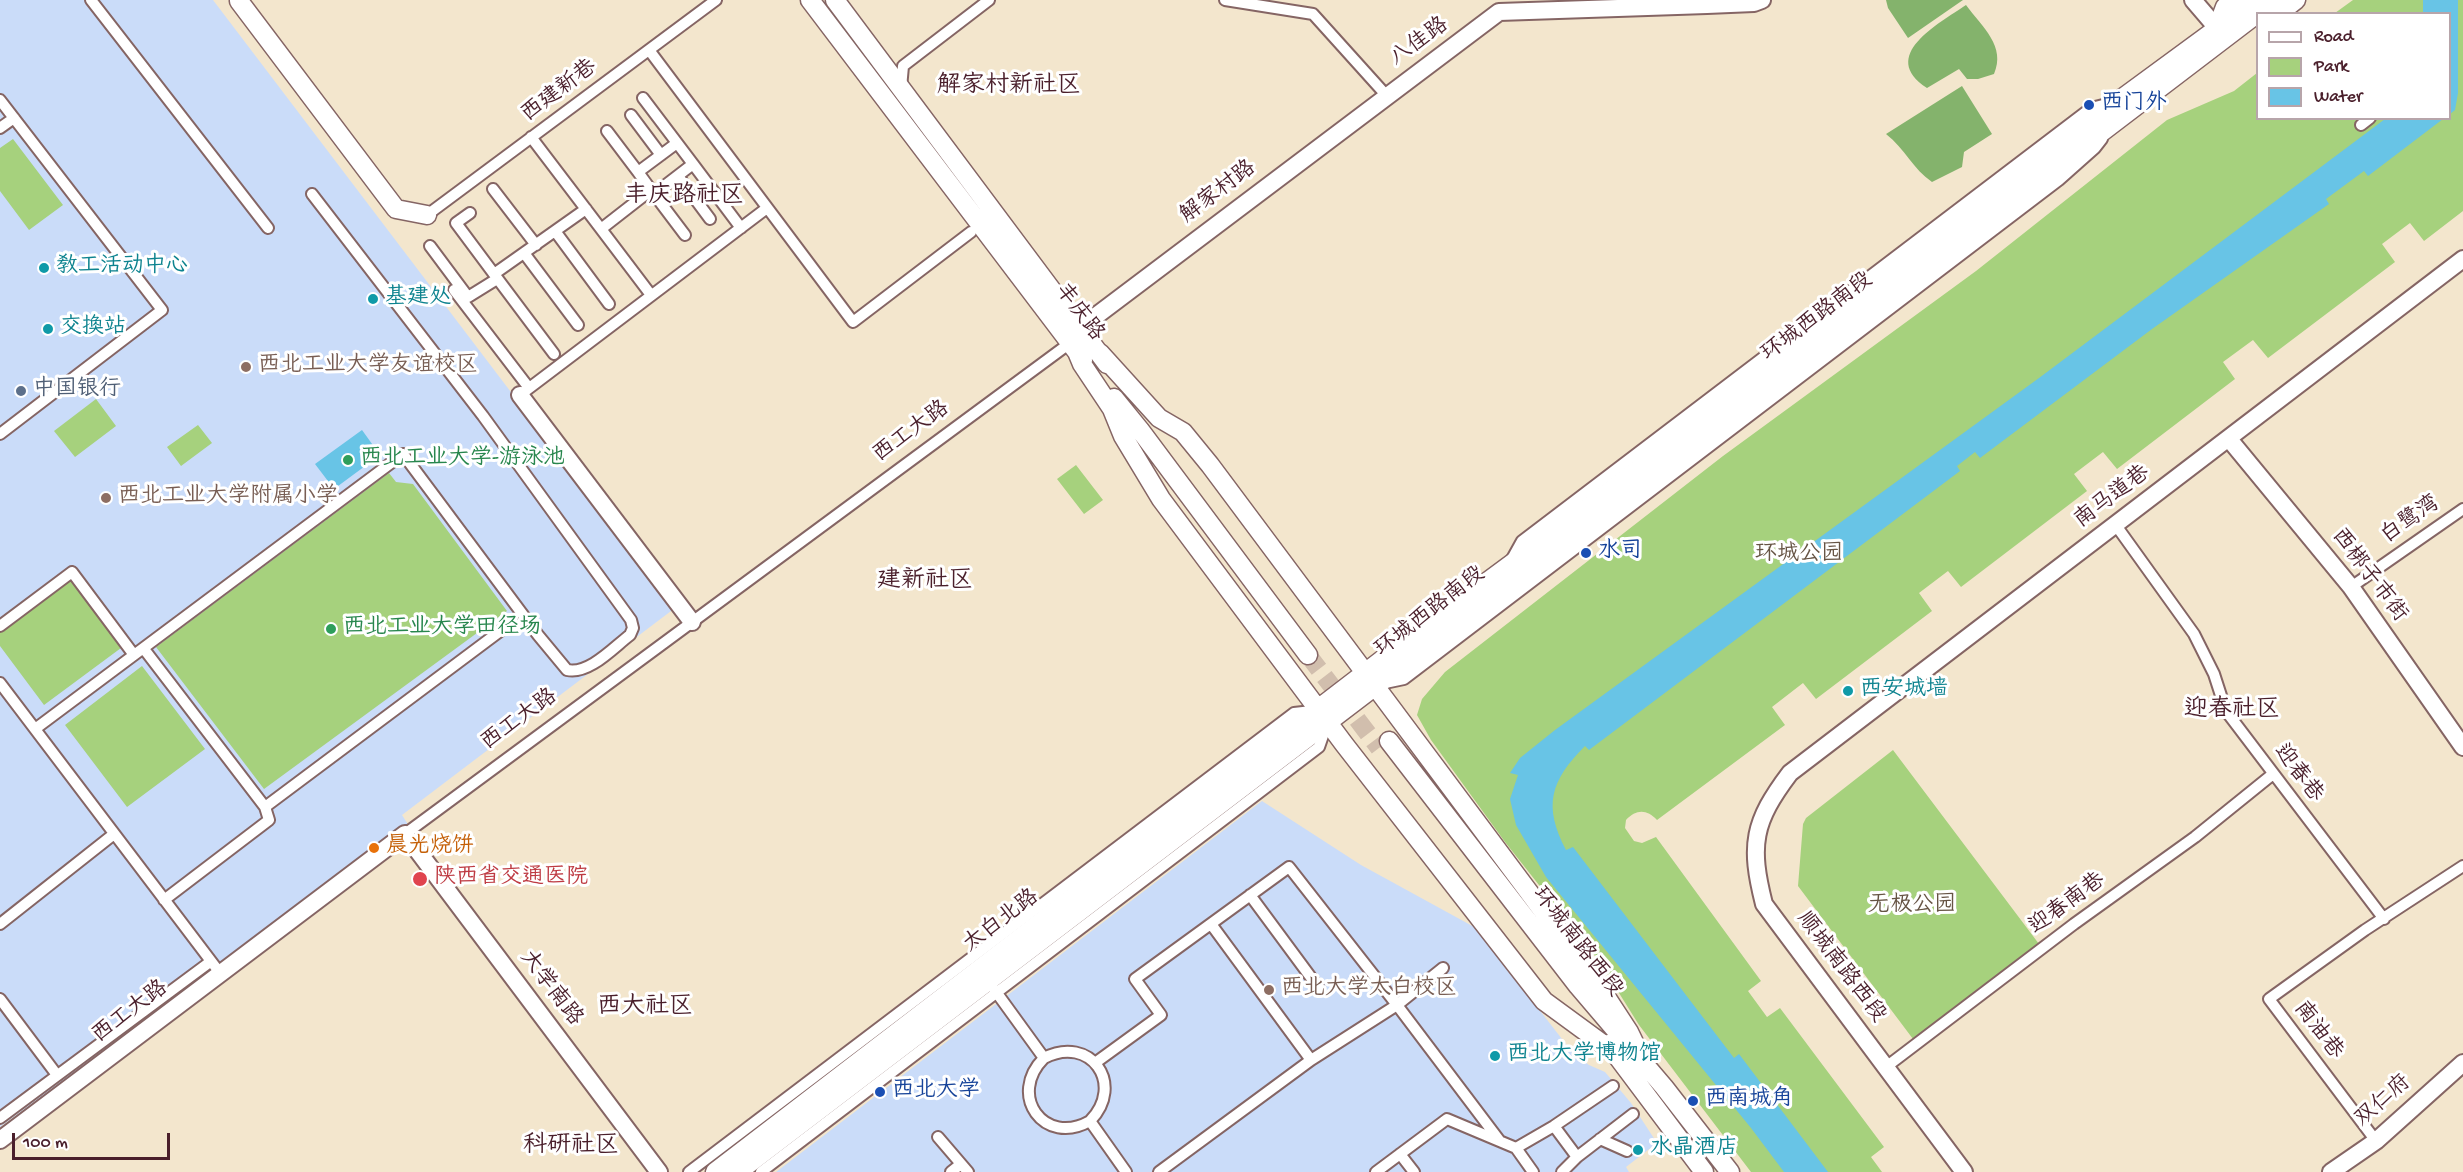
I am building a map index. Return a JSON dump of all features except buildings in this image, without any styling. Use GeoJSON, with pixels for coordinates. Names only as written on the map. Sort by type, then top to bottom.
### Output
{"type":"FeatureCollection","features":[{"type":"Feature","properties":{"kind":"main road","name":"丰庆路"},"geometry":{"type":"LineString","coordinates":[[810,0],[1074,348],[1313,652],[1100,353],[835,0]]}},
{"type":"Feature","properties":{"kind":"main road"},"geometry":{"type":"LineString","coordinates":[[2217,28],[2225,7],[2234,0]]}},
{"type":"Feature","properties":{"kind":"main road","name":"环城西路南段"},"geometry":{"type":"LineString","coordinates":[[1323,717],[1507,567],[2119,100],[2256,0]]}},
{"type":"Feature","properties":{"kind":"main road","name":"环城西路南段"},"geometry":{"type":"LineString","coordinates":[[2259,12],[2275,0]]}},
{"type":"Feature","properties":{"kind":"main road"},"geometry":{"type":"LineString","coordinates":[[2281,12],[2296,0]]}},
{"type":"Feature","properties":{"kind":"main road"},"geometry":{"type":"LineString","coordinates":[[238,1],[396,209],[427,215]]}},
{"type":"Feature","properties":{"kind":"main road","name":"环城西路南段"},"geometry":{"type":"LineString","coordinates":[[1371,679],[1556,547],[2256,14]]}},
{"type":"Feature","properties":{"kind":"main road"},"geometry":{"type":"LineString","coordinates":[[2208,51],[2256,30]]}},
{"type":"Feature","properties":{"kind":"main road"},"geometry":{"type":"LineString","coordinates":[[1074,348],[1112,409],[1123,436],[1161,499],[1323,717],[1544,1001],[1615,1053]]}},
{"type":"Feature","properties":{"kind":"main road"},"geometry":{"type":"LineString","coordinates":[[1100,353],[1159,418],[1183,432],[1371,679],[1599,986],[1629,1032],[1645,1065]]}},
{"type":"Feature","properties":{"kind":"main road","name":"太白北路"},"geometry":{"type":"LineString","coordinates":[[738,1172],[993,987],[1323,717]]}},
{"type":"Feature","properties":{"kind":"main road","name":"太白北路"},"geometry":{"type":"LineString","coordinates":[[715,1172],[1323,717]]}},
{"type":"Feature","properties":{"kind":"main road","name":"环城南路西段"},"geometry":{"type":"LineString","coordinates":[[1704,1172],[1384,745],[1730,1172]]}},
{"type":"Feature","properties":{"kind":"street"},"geometry":{"type":"LineString","coordinates":[[91,0],[268,228]]}},
{"type":"Feature","properties":{"kind":"street","name":"西建新巷"},"geometry":{"type":"LineString","coordinates":[[427,215],[716,0]]}},
{"type":"Feature","properties":{"kind":"street"},"geometry":{"type":"LineString","coordinates":[[901,88],[903,66],[989,0]]}},
{"type":"Feature","properties":{"kind":"street"},"geometry":{"type":"LineString","coordinates":[[1225,0],[1313,14],[1386,95]]}},
{"type":"Feature","properties":{"kind":"street"},"geometry":{"type":"LineString","coordinates":[[2193,0],[2217,28]]}},
{"type":"Feature","properties":{"kind":"street","name":"八佳路"},"geometry":{"type":"LineString","coordinates":[[1386,95],[1499,12],[1756,1]]}},
{"type":"Feature","properties":{"kind":"street"},"geometry":{"type":"LineString","coordinates":[[649,50],[853,322],[971,232]]}},
{"type":"Feature","properties":{"kind":"street","name":"解家村路"},"geometry":{"type":"LineString","coordinates":[[1080,328],[1386,95]]}},
{"type":"Feature","properties":{"kind":"street"},"geometry":{"type":"LineString","coordinates":[[643,98],[741,228]]}},
{"type":"Feature","properties":{"kind":"street"},"geometry":{"type":"LineString","coordinates":[[0,100],[162,310],[0,434]]}},
{"type":"Feature","properties":{"kind":"street"},"geometry":{"type":"LineString","coordinates":[[631,115],[661,155]]}},
{"type":"Feature","properties":{"kind":"street"},"geometry":{"type":"LineString","coordinates":[[0,128],[14,118]]}},
{"type":"Feature","properties":{"kind":"street","name":"环城西路南段"},"geometry":{"type":"LineString","coordinates":[[1371,679],[1404,679],[2072,169],[2095,148],[2112,126]]}},
{"type":"Feature","properties":{"kind":"street"},"geometry":{"type":"LineString","coordinates":[[607,131],[685,235]]}},
{"type":"Feature","properties":{"kind":"street"},"geometry":{"type":"LineString","coordinates":[[531,137],[651,296]]}},
{"type":"Feature","properties":{"kind":"street"},"geometry":{"type":"LineString","coordinates":[[638,172],[677,143]]}},
{"type":"Feature","properties":{"kind":"street"},"geometry":{"type":"LineString","coordinates":[[601,229],[693,164]]}},
{"type":"Feature","properties":{"kind":"street"},"geometry":{"type":"LineString","coordinates":[[678,176],[710,219]]}},
{"type":"Feature","properties":{"kind":"street"},"geometry":{"type":"LineString","coordinates":[[493,189],[536,245]]}},
{"type":"Feature","properties":{"kind":"street"},"geometry":{"type":"LineString","coordinates":[[35,729],[403,453],[538,635],[567,670],[573,671],[592,664],[630,635],[633,628],[631,620],[483,416],[312,194]]}},
{"type":"Feature","properties":{"kind":"street"},"geometry":{"type":"LineString","coordinates":[[524,392],[767,208]]}},
{"type":"Feature","properties":{"kind":"street"},"geometry":{"type":"LineString","coordinates":[[429,246],[468,297],[586,209]]}},
{"type":"Feature","properties":{"kind":"street"},"geometry":{"type":"LineString","coordinates":[[470,213],[456,223],[554,354]]}},
{"type":"Feature","properties":{"kind":"street"},"geometry":{"type":"LineString","coordinates":[[555,231],[609,304]]}},
{"type":"Feature","properties":{"kind":"street"},"geometry":{"type":"LineString","coordinates":[[524,253],[578,325]]}},
{"type":"Feature","properties":{"kind":"street","name":"南马道巷"},"geometry":{"type":"LineString","coordinates":[[1790,773],[2463,259]]}},
{"type":"Feature","properties":{"kind":"street"},"geometry":{"type":"LineString","coordinates":[[454,290],[524,392],[692,622]]}},
{"type":"Feature","properties":{"kind":"street","name":"西工大路"},"geometry":{"type":"LineString","coordinates":[[0,1140],[215,968],[405,834],[692,622],[1074,348]]}},
{"type":"Feature","properties":{"kind":"street","name":"西梆子市街"},"geometry":{"type":"LineString","coordinates":[[2229,439],[2351,586],[2463,747]]}},
{"type":"Feature","properties":{"kind":"street","name":"白鹭湾"},"geometry":{"type":"LineString","coordinates":[[2351,586],[2463,509]]}},
{"type":"Feature","properties":{"kind":"street","name":"迎春巷"},"geometry":{"type":"LineString","coordinates":[[2115,524],[2194,634],[2214,674],[2226,711],[2384,919]]}},
{"type":"Feature","properties":{"kind":"street"},"geometry":{"type":"LineString","coordinates":[[1541,574],[1556,547]]}},
{"type":"Feature","properties":{"kind":"street"},"geometry":{"type":"LineString","coordinates":[[0,626],[72,572],[265,807],[269,820],[164,900]]}},
{"type":"Feature","properties":{"kind":"street"},"geometry":{"type":"LineString","coordinates":[[265,807],[507,626]]}},
{"type":"Feature","properties":{"kind":"street"},"geometry":{"type":"LineString","coordinates":[[0,683],[215,968],[57,1075],[0,1118]]}},
{"type":"Feature","properties":{"kind":"street"},"geometry":{"type":"LineString","coordinates":[[689,1172],[1294,713],[1323,717]]}},
{"type":"Feature","properties":{"kind":"street","name":"顺城南路西段"},"geometry":{"type":"LineString","coordinates":[[1790,773],[1769,801],[1757,834],[1755,870],[1764,904],[1964,1172]]}},
{"type":"Feature","properties":{"kind":"street","name":"迎春南巷"},"geometry":{"type":"LineString","coordinates":[[1886,1067],[2074,924],[2195,837],[2273,774]]}},
{"type":"Feature","properties":{"kind":"street"},"geometry":{"type":"LineString","coordinates":[[0,924],[114,834]]}},
{"type":"Feature","properties":{"kind":"street","name":"大学南路"},"geometry":{"type":"LineString","coordinates":[[405,834],[660,1172]]}},
{"type":"Feature","properties":{"kind":"street"},"geometry":{"type":"LineString","coordinates":[[2384,919],[2463,866]]}},
{"type":"Feature","properties":{"kind":"street"},"geometry":{"type":"LineString","coordinates":[[1095,1063],[1161,1015],[1135,979],[1289,867],[1499,1140]]}},
{"type":"Feature","properties":{"kind":"street"},"geometry":{"type":"LineString","coordinates":[[1250,895],[1318,987]]}},
{"type":"Feature","properties":{"kind":"street","name":"南油巷"},"geometry":{"type":"LineString","coordinates":[[2376,1141],[2269,999],[2384,919]]}},
{"type":"Feature","properties":{"kind":"street"},"geometry":{"type":"LineString","coordinates":[[1211,924],[1311,1060]]}},
{"type":"Feature","properties":{"kind":"street"},"geometry":{"type":"LineString","coordinates":[[1159,1172],[1311,1060],[1397,1005],[1443,968]]}},
{"type":"Feature","properties":{"kind":"street"},"geometry":{"type":"LineString","coordinates":[[761,1172],[993,987],[1044,1058]]}},
{"type":"Feature","properties":{"kind":"street"},"geometry":{"type":"LineString","coordinates":[[0,999],[57,1075]]}},
{"type":"Feature","properties":{"kind":"street"},"geometry":{"type":"LineString","coordinates":[[1063,1050],[1078,1052],[1095,1063],[1104,1079],[1106,1091],[1103,1105],[1090,1121],[1073,1128],[1058,1128],[1042,1120],[1034,1112],[1029,1102],[1028,1081],[1035,1066],[1044,1058],[1063,1050]]}},
{"type":"Feature","properties":{"kind":"street","name":"双仁府"},"geometry":{"type":"LineString","coordinates":[[2331,1172],[2376,1141],[2463,1063]]}},
{"type":"Feature","properties":{"kind":"street"},"geometry":{"type":"LineString","coordinates":[[1516,1148],[1554,1126],[1613,1086]]}},
{"type":"Feature","properties":{"kind":"street"},"geometry":{"type":"LineString","coordinates":[[1562,1172],[1577,1157],[1633,1114]]}},
{"type":"Feature","properties":{"kind":"street"},"geometry":{"type":"LineString","coordinates":[[1376,1172],[1447,1119],[1516,1148],[1533,1172]]}},
{"type":"Feature","properties":{"kind":"street"},"geometry":{"type":"LineString","coordinates":[[1090,1121],[1126,1172]]}},
{"type":"Feature","properties":{"kind":"street"},"geometry":{"type":"LineString","coordinates":[[1554,1126],[1577,1157]]}},
{"type":"Feature","properties":{"kind":"street"},"geometry":{"type":"LineString","coordinates":[[938,1137],[964,1168],[951,1172]]}},
{"type":"Feature","properties":{"kind":"street"},"geometry":{"type":"LineString","coordinates":[[1600,1139],[1627,1151]]}},
{"type":"Feature","properties":{"kind":"street"},"geometry":{"type":"LineString","coordinates":[[1400,1154],[1414,1172]]}},
{"type":"Feature","properties":{"kind":"shaded area","name":"西北工业大学友谊校区"},"geometry":{"type":"Polygon","coordinates":[[[0,0],[213,0],[675,608],[402,815],[409,826],[0,1127],[0,0]]]}},
{"type":"Feature","properties":{"kind":"shaded area","name":"西北大学太白校区"},"geometry":{"type":"Polygon","coordinates":[[[1262,801],[1361,865],[1476,928],[1572,1052],[1589,1065],[1605,1072],[1631,1103],[1657,1143],[1626,1167],[1629,1172],[776,1172],[1262,801]]]}},
{"type":"Feature","properties":{"kind":"green space"},"geometry":{"type":"Polygon","coordinates":[[[1886,0],[1963,0],[1908,38],[1888,8],[1886,0]]]}},
{"type":"Feature","properties":{"kind":"green space","name":"环城公园"},"geometry":{"type":"Polygon","coordinates":[[[2353,0],[2463,0],[2463,211],[2424,241],[2410,223],[2382,244],[2395,262],[2268,358],[2253,340],[2223,362],[2235,379],[2117,469],[2103,452],[2074,474],[2087,491],[1961,587],[1948,571],[1919,593],[1932,611],[1816,699],[1803,683],[1772,707],[1785,725],[1657,820],[1645,812],[1638,812],[1626,820],[1625,828],[1634,841],[1642,843],[1656,837],[1761,981],[1748,991],[1767,1017],[1780,1008],[1884,1147],[1871,1157],[1882,1172],[1751,1172],[1639,1025],[1599,961],[1505,842],[1431,740],[1417,715],[1422,699],[1445,672],[1723,456],[1976,271],[2167,120],[2234,91],[2256,74],[2256,120],[2451,120],[2451,12],[2336,12],[2353,0]]]}},
{"type":"Feature","properties":{"kind":"green space"},"geometry":{"type":"Polygon","coordinates":[[[1966,5],[1995,46],[1997,64],[1994,74],[1978,79],[1967,79],[1959,69],[1927,88],[1913,76],[1908,64],[1910,53],[1928,31],[1966,5]]]}},
{"type":"Feature","properties":{"kind":"green space"},"geometry":{"type":"Polygon","coordinates":[[[1962,86],[1992,134],[1964,152],[1962,167],[1932,182],[1886,134],[1962,86]]]}},
{"type":"Feature","properties":{"kind":"green space"},"geometry":{"type":"Polygon","coordinates":[[[13,139],[63,205],[29,230],[0,191],[0,148],[13,139]]]}},
{"type":"Feature","properties":{"kind":"green space"},"geometry":{"type":"Polygon","coordinates":[[[96,399],[116,426],[75,457],[54,431],[96,399]]]}},
{"type":"Feature","properties":{"kind":"green space"},"geometry":{"type":"Polygon","coordinates":[[[198,425],[212,443],[181,466],[167,447],[198,425]]]}},
{"type":"Feature","properties":{"kind":"green space"},"geometry":{"type":"Polygon","coordinates":[[[1076,465],[1103,500],[1084,514],[1057,479],[1076,465]]]}},
{"type":"Feature","properties":{"kind":"green space","name":"西北工业大学田径场"},"geometry":{"type":"Polygon","coordinates":[[[389,473],[396,482],[413,484],[507,611],[264,789],[156,647],[389,473]]]}},
{"type":"Feature","properties":{"kind":"green space"},"geometry":{"type":"Polygon","coordinates":[[[70,579],[121,648],[44,705],[0,646],[0,631],[70,579]]]}},
{"type":"Feature","properties":{"kind":"green space"},"geometry":{"type":"Polygon","coordinates":[[[142,666],[205,749],[127,807],[65,725],[142,666]]]}},
{"type":"Feature","properties":{"kind":"green space","name":"无极公园"},"geometry":{"type":"Polygon","coordinates":[[[1893,750],[2039,944],[1913,1039],[1798,886],[1803,824],[1806,818],[1893,750]]]}},
{"type":"Feature","properties":{"kind":"water"},"geometry":{"type":"Polygon","coordinates":[[[2423,0],[2458,0],[2458,93],[2455,110],[2451,113],[2451,12],[2423,12],[2423,0]]]}},
{"type":"Feature","properties":{"kind":"water"},"geometry":{"type":"Polygon","coordinates":[[[2384,120],[2442,120],[2368,176],[2364,171],[2326,199],[2329,204],[2152,329],[1980,458],[1975,452],[1957,466],[1960,471],[1589,750],[1585,746],[1564,771],[1554,795],[1553,807],[1554,820],[1566,850],[1573,847],[1734,1058],[1739,1054],[1828,1172],[1784,1172],[1751,1128],[1546,877],[1516,825],[1510,799],[1518,775],[1510,773],[1520,758],[1555,730],[2039,378],[2384,120]]]}},
{"type":"Feature","properties":{"kind":"water","name":"西北工业大学-游泳池"},"geometry":{"type":"Polygon","coordinates":[[[362,430],[380,455],[334,489],[315,464],[362,430]]]}},
{"type":"Feature","properties":{"kind":"tunnel"},"geometry":{"type":"LineString","coordinates":[[1308,655],[1379,748]]}},
{"type":"Feature","properties":{"kind":"place","name":"西门外"},"geometry":{"type":"Point","coordinates":[2089,105]}},
{"type":"Feature","properties":{"kind":"place","name":"教工活动中心"},"geometry":{"type":"Point","coordinates":[44,268]}},
{"type":"Feature","properties":{"kind":"place","name":"基建处"},"geometry":{"type":"Point","coordinates":[373,299]}},
{"type":"Feature","properties":{"kind":"place","name":"交换站"},"geometry":{"type":"Point","coordinates":[48,329]}},
{"type":"Feature","properties":{"kind":"place","name":"西北工业大学友谊校区"},"geometry":{"type":"Point","coordinates":[246,367]}},
{"type":"Feature","properties":{"kind":"place","name":"中国银行"},"geometry":{"type":"Point","coordinates":[21,391]}},
{"type":"Feature","properties":{"kind":"place","name":"西北工业大学-游泳池"},"geometry":{"type":"Point","coordinates":[348,460]}},
{"type":"Feature","properties":{"kind":"place","name":"西北工业大学附属小学"},"geometry":{"type":"Point","coordinates":[106,498]}},
{"type":"Feature","properties":{"kind":"place","name":"水司"},"geometry":{"type":"Point","coordinates":[1586,553]}},
{"type":"Feature","properties":{"kind":"place","name":"西北工业大学田径场"},"geometry":{"type":"Point","coordinates":[331,629]}},
{"type":"Feature","properties":{"kind":"place","name":"西安城墙"},"geometry":{"type":"Point","coordinates":[1848,691]}},
{"type":"Feature","properties":{"kind":"place","name":"晨光烧饼"},"geometry":{"type":"Point","coordinates":[374,848]}},
{"type":"Feature","properties":{"kind":"place","name":"陕西省交通医院"},"geometry":{"type":"Point","coordinates":[420,879]}},
{"type":"Feature","properties":{"kind":"place","name":"西北大学太白校区"},"geometry":{"type":"Point","coordinates":[1269,990]}},
{"type":"Feature","properties":{"kind":"place","name":"西北大学博物馆"},"geometry":{"type":"Point","coordinates":[1495,1056]}},
{"type":"Feature","properties":{"kind":"place","name":"西北大学"},"geometry":{"type":"Point","coordinates":[880,1092]}},
{"type":"Feature","properties":{"kind":"place","name":"西南城角"},"geometry":{"type":"Point","coordinates":[1693,1101]}},
{"type":"Feature","properties":{"kind":"place","name":"水晶酒店"},"geometry":{"type":"Point","coordinates":[1638,1150]}},
{"type":"Feature","properties":{"kind":"district","name":"解家村新社区"},"geometry":{"type":"Point","coordinates":[1009,87]}},
{"type":"Feature","properties":{"kind":"district","name":"丰庆路社区"},"geometry":{"type":"Point","coordinates":[684,197]}},
{"type":"Feature","properties":{"kind":"district","name":"建新社区"},"geometry":{"type":"Point","coordinates":[925,582]}},
{"type":"Feature","properties":{"kind":"district","name":"迎春社区"},"geometry":{"type":"Point","coordinates":[2232,711]}},
{"type":"Feature","properties":{"kind":"district","name":"西大社区"},"geometry":{"type":"Point","coordinates":[645,1008]}},
{"type":"Feature","properties":{"kind":"district","name":"科研社区"},"geometry":{"type":"Point","coordinates":[571,1147]}}]}
